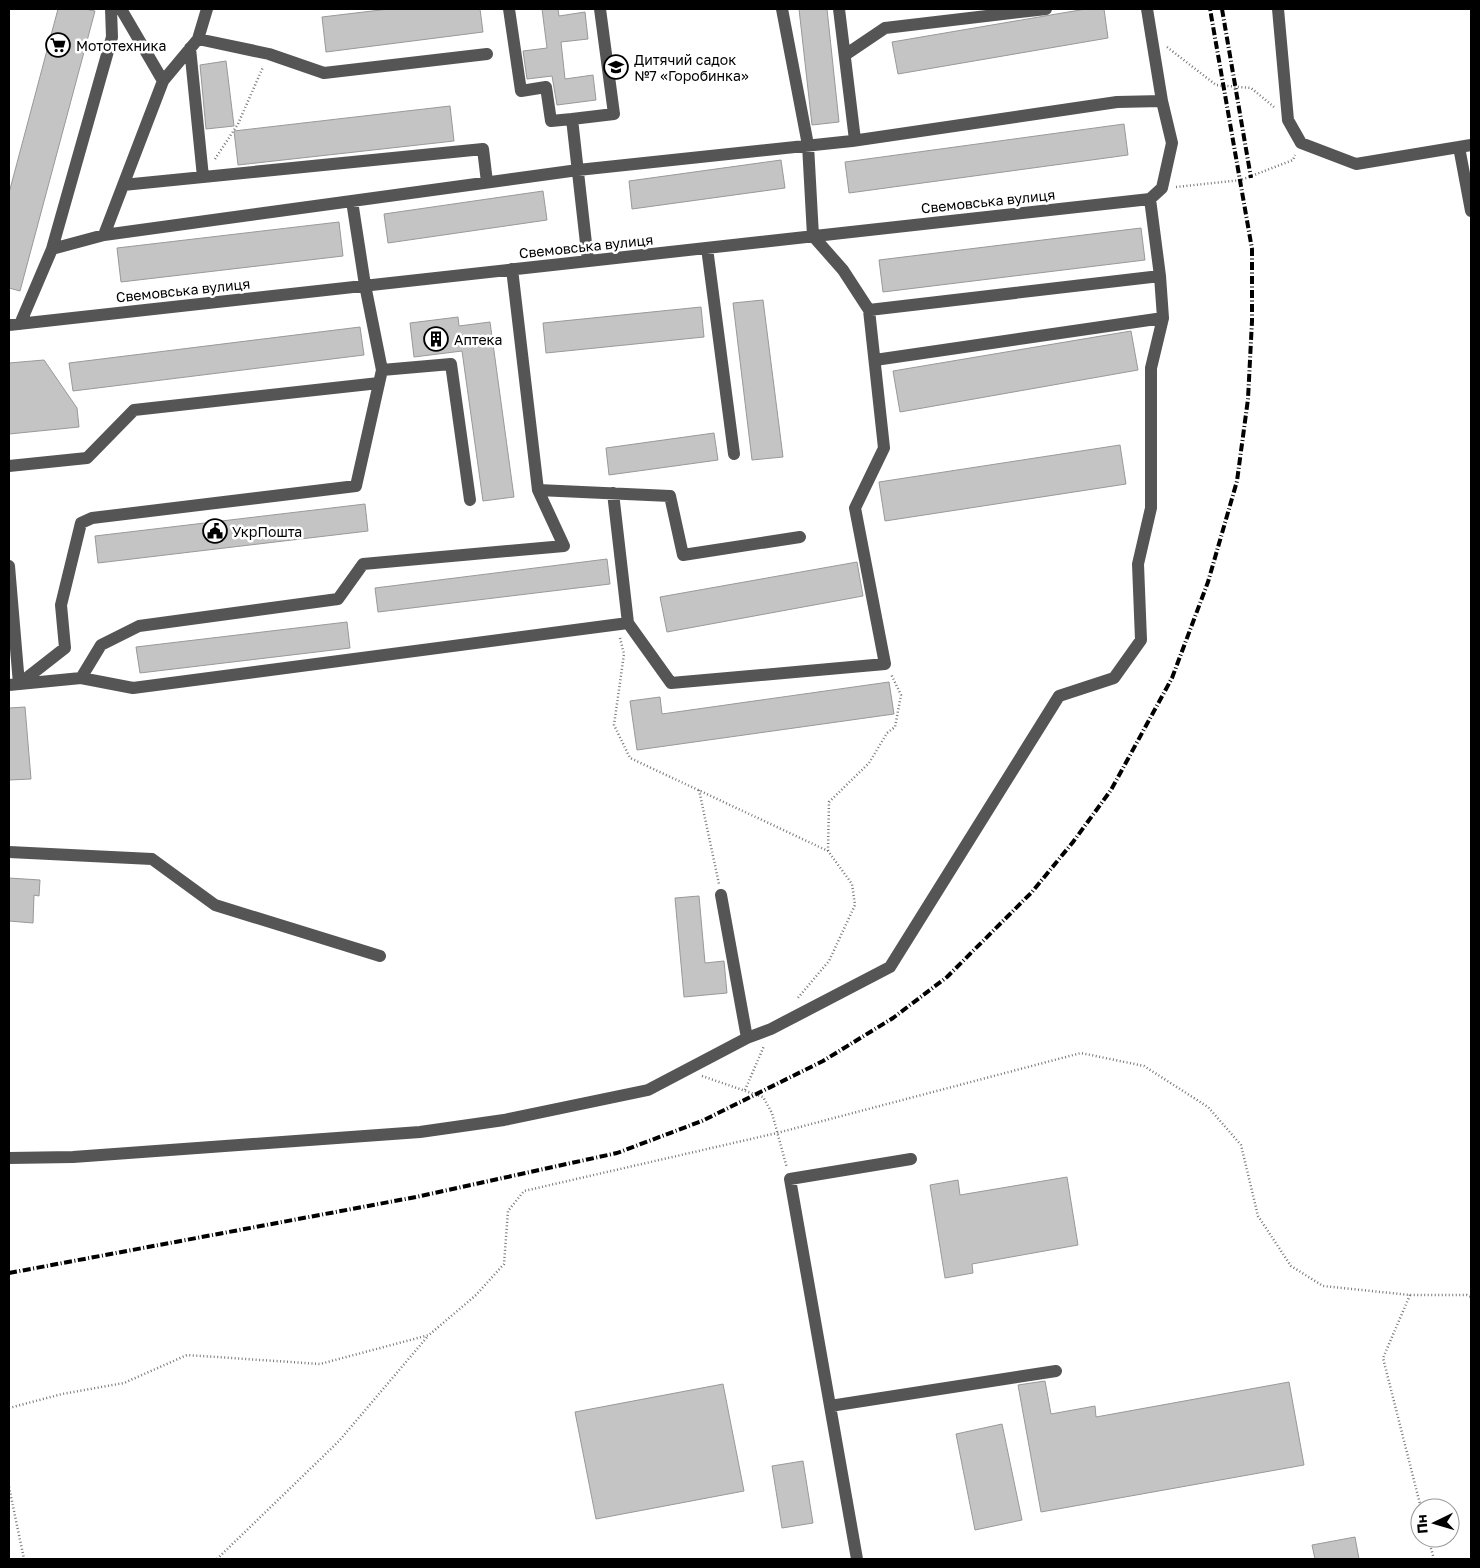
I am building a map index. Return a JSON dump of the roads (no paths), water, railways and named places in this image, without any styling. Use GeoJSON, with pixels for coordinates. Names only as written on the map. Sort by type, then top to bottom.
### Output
{"type":"FeatureCollection","features":[{"type":"Feature","properties":{"kind":"street"},"geometry":{"type":"LineString","coordinates":[[14,324],[52,249],[112,37],[111,9]]}},
{"type":"Feature","properties":{"kind":"street"},"geometry":{"type":"LineString","coordinates":[[121,9],[163,81]]}},
{"type":"Feature","properties":{"kind":"street"},"geometry":{"type":"LineString","coordinates":[[104,235],[163,81],[194,44],[207,9]]}},
{"type":"Feature","properties":{"kind":"street"},"geometry":{"type":"LineString","coordinates":[[509,9],[521,91],[546,87],[551,121],[614,114],[600,9]]}},
{"type":"Feature","properties":{"kind":"street"},"geometry":{"type":"LineString","coordinates":[[613,493],[622,623],[671,683],[885,664],[855,508],[884,448],[870,310],[843,270],[813,236],[808,145],[782,9]]}},
{"type":"Feature","properties":{"kind":"street"},"geometry":{"type":"LineString","coordinates":[[839,9],[855,140]]}},
{"type":"Feature","properties":{"kind":"street"},"geometry":{"type":"LineString","coordinates":[[844,55],[885,28],[1046,9]]}},
{"type":"Feature","properties":{"kind":"street"},"geometry":{"type":"LineString","coordinates":[[9,1158],[83,1156],[420,1132],[504,1120],[648,1090],[747,1038],[772,1029],[890,967],[1059,696],[1114,678],[1141,640],[1138,564],[1151,508],[1152,368],[1163,318],[1160,276],[1150,199],[1162,188],[1172,143],[1162,101],[1147,9]]}},
{"type":"Feature","properties":{"kind":"street"},"geometry":{"type":"LineString","coordinates":[[1278,9],[1288,120],[1301,143],[1356,164],[1465,146],[1471,211]]}},
{"type":"Feature","properties":{"kind":"street"},"geometry":{"type":"LineString","coordinates":[[194,44],[269,54],[324,72],[487,54]]}},
{"type":"Feature","properties":{"kind":"street"},"geometry":{"type":"LineString","coordinates":[[194,44],[204,177]]}},
{"type":"Feature","properties":{"kind":"street"},"geometry":{"type":"LineString","coordinates":[[52,249],[104,235],[487,182],[578,170],[855,140],[1117,102],[1162,101]]}},
{"type":"Feature","properties":{"kind":"street"},"geometry":{"type":"LineString","coordinates":[[572,118],[588,261]]}},
{"type":"Feature","properties":{"kind":"street"},"geometry":{"type":"LineString","coordinates":[[123,185],[483,149],[487,182]]}},
{"type":"Feature","properties":{"kind":"street","name":"Свемовська вулиця"},"geometry":{"type":"LineString","coordinates":[[14,324],[1150,199]]}},
{"type":"Feature","properties":{"kind":"street"},"geometry":{"type":"LineString","coordinates":[[14,684],[65,648],[62,604],[81,523],[92,518],[356,486],[381,377],[352,201]]}},
{"type":"Feature","properties":{"kind":"street"},"geometry":{"type":"LineString","coordinates":[[707,248],[734,454]]}},
{"type":"Feature","properties":{"kind":"street"},"geometry":{"type":"LineString","coordinates":[[81,678],[101,645],[139,626],[338,599],[363,564],[564,546],[538,490],[512,269]]}},
{"type":"Feature","properties":{"kind":"street"},"geometry":{"type":"LineString","coordinates":[[870,310],[1160,276]]}},
{"type":"Feature","properties":{"kind":"street"},"geometry":{"type":"LineString","coordinates":[[875,360],[1163,318]]}},
{"type":"Feature","properties":{"kind":"street"},"geometry":{"type":"LineString","coordinates":[[9,466],[87,458],[134,410],[381,377],[451,364],[470,500]]}},
{"type":"Feature","properties":{"kind":"street"},"geometry":{"type":"LineString","coordinates":[[538,490],[670,496],[683,556],[800,537]]}},
{"type":"Feature","properties":{"kind":"street"},"geometry":{"type":"LineString","coordinates":[[9,566],[14,684]]}},
{"type":"Feature","properties":{"kind":"street"},"geometry":{"type":"LineString","coordinates":[[14,684],[81,678],[133,688],[622,623]]}},
{"type":"Feature","properties":{"kind":"street"},"geometry":{"type":"LineString","coordinates":[[9,852],[152,859],[215,905],[380,956]]}},
{"type":"Feature","properties":{"kind":"street"},"geometry":{"type":"LineString","coordinates":[[721,895],[747,1038]]}},
{"type":"Feature","properties":{"kind":"street"},"geometry":{"type":"LineString","coordinates":[[857,1559],[790,1179],[911,1160]]}},
{"type":"Feature","properties":{"kind":"street"},"geometry":{"type":"LineString","coordinates":[[830,1406],[1056,1370]]}},
{"type":"Feature","properties":{"kind":"railway"},"geometry":{"type":"LineString","coordinates":[[9,1273],[416,1197],[617,1153],[702,1121],[823,1061],[893,1018],[947,977],[1032,892],[1073,842],[1111,790],[1172,678],[1208,582],[1237,481],[1248,399],[1252,321],[1252,249],[1210,9]]}},
{"type":"Feature","properties":{"kind":"railway"},"geometry":{"type":"LineString","coordinates":[[1222,9],[1251,178]]}},
{"type":"Feature","properties":{"kind":"place","name":"Мототехника"},"geometry":{"type":"Point","coordinates":[58,45]}},
{"type":"Feature","properties":{"kind":"place","name":"Дитячий садок №7 «Горобинка»"},"geometry":{"type":"Point","coordinates":[616,67]}},
{"type":"Feature","properties":{"kind":"place","name":"Аптека"},"geometry":{"type":"Point","coordinates":[436,339]}},
{"type":"Feature","properties":{"kind":"place","name":"УкрПошта"},"geometry":{"type":"Point","coordinates":[215,531]}}]}
